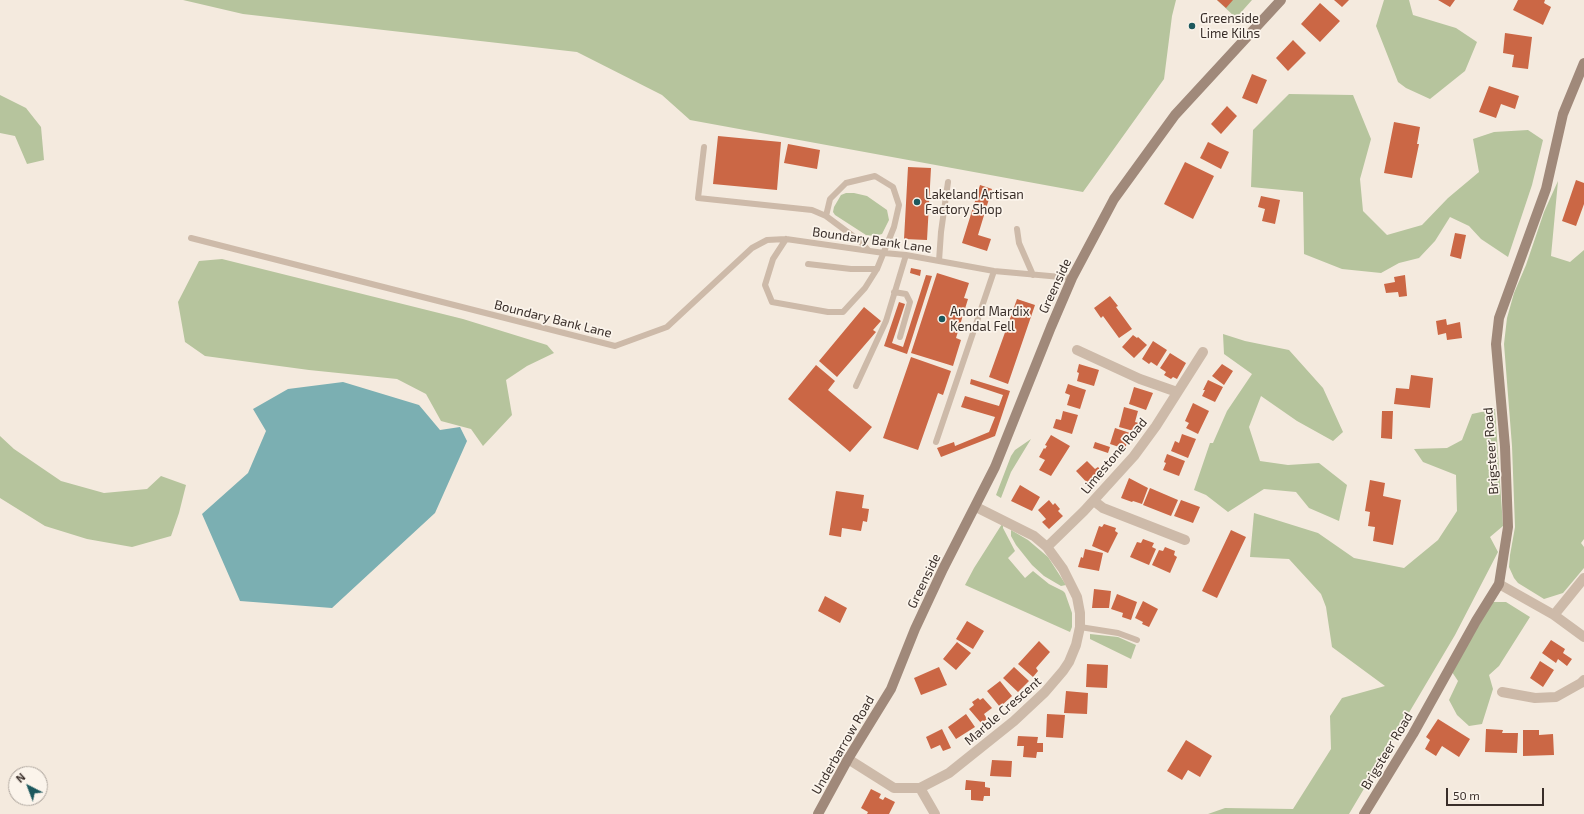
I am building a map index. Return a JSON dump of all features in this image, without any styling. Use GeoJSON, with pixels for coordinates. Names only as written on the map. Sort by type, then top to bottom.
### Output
{"type":"FeatureCollection","features":[{"type":"Feature","properties":{"kind":"street","name":"Greenside"},"geometry":{"type":"LineString","coordinates":[[891,689],[915,629],[943,569],[976,507],[995,467],[1050,326],[1072,278],[1114,198],[1175,115],[1281,0]]}},
{"type":"Feature","properties":{"kind":"street","name":"Brigsteer Road"},"geometry":{"type":"LineString","coordinates":[[1364,814],[1413,734],[1476,621],[1499,584],[1508,527],[1505,447],[1496,344],[1499,318],[1546,189],[1563,114],[1584,63]]}},
{"type":"Feature","properties":{"kind":"street"},"geometry":{"type":"LineString","coordinates":[[1077,350],[1140,379],[1177,392]]}},
{"type":"Feature","properties":{"kind":"street","name":"Limestone Road"},"geometry":{"type":"LineString","coordinates":[[1047,547],[1094,501],[1134,456],[1156,426],[1203,352]]}},
{"type":"Feature","properties":{"kind":"street"},"geometry":{"type":"LineString","coordinates":[[1094,501],[1102,508],[1186,540]]}},
{"type":"Feature","properties":{"kind":"street","name":"Marble Crescent"},"geometry":{"type":"LineString","coordinates":[[848,758],[894,788],[920,788],[949,773],[1014,721],[1045,692],[1069,662],[1076,645],[1080,627],[1079,604],[1073,586],[1063,569],[1047,547],[1034,536],[976,507]]}},
{"type":"Feature","properties":{"kind":"street"},"geometry":{"type":"LineString","coordinates":[[1554,614],[1584,578]]}},
{"type":"Feature","properties":{"kind":"street"},"geometry":{"type":"LineString","coordinates":[[1499,584],[1554,614],[1584,637]]}},
{"type":"Feature","properties":{"kind":"street"},"geometry":{"type":"LineString","coordinates":[[1502,692],[1535,698],[1556,697],[1584,680]]}},
{"type":"Feature","properties":{"kind":"street","name":"Underbarrow Road"},"geometry":{"type":"LineString","coordinates":[[818,814],[848,758],[891,689]]}},
{"type":"Feature","properties":{"kind":"street"},"geometry":{"type":"LineString","coordinates":[[920,788],[935,814]]}},
{"type":"Feature","properties":{"kind":"lane"},"geometry":{"type":"LineString","coordinates":[[704,147],[698,198],[812,210],[826,216],[861,242],[868,250]]}},
{"type":"Feature","properties":{"kind":"lane"},"geometry":{"type":"LineString","coordinates":[[786,239],[773,259],[765,285],[772,302],[828,312],[843,312],[865,288],[877,269],[894,229],[899,205],[893,187],[876,176],[846,184],[830,199],[826,216]]}},
{"type":"Feature","properties":{"kind":"lane"},"geometry":{"type":"LineString","coordinates":[[939,261],[941,232],[948,182]]}},
{"type":"Feature","properties":{"kind":"lane"},"geometry":{"type":"LineString","coordinates":[[1017,229],[1020,243],[1033,275]]}},
{"type":"Feature","properties":{"kind":"lane","name":"Boundary Bank Lane"},"geometry":{"type":"LineString","coordinates":[[191,238],[615,346],[667,328],[752,248],[767,240],[786,239],[906,255],[994,271],[1072,278]]}},
{"type":"Feature","properties":{"kind":"lane"},"geometry":{"type":"LineString","coordinates":[[856,386],[886,321],[906,255]]}},
{"type":"Feature","properties":{"kind":"lane"},"geometry":{"type":"LineString","coordinates":[[808,264],[851,269],[877,269]]}},
{"type":"Feature","properties":{"kind":"lane"},"geometry":{"type":"LineString","coordinates":[[936,442],[994,271]]}},
{"type":"Feature","properties":{"kind":"lane"},"geometry":{"type":"LineString","coordinates":[[894,292],[906,294],[910,302],[900,337]]}},
{"type":"Feature","properties":{"kind":"lane"},"geometry":{"type":"LineString","coordinates":[[1080,627],[1118,633],[1137,640]]}},
{"type":"Feature","properties":{"kind":"green space"},"geometry":{"type":"Polygon","coordinates":[[[183,0],[1176,0],[1172,16],[1164,79],[1083,192],[690,120],[662,95],[577,52],[243,14],[183,0]]]}},
{"type":"Feature","properties":{"kind":"green space"},"geometry":{"type":"Polygon","coordinates":[[[1217,0],[1252,0],[1236,18],[1217,0]]]}},
{"type":"Feature","properties":{"kind":"green space"},"geometry":{"type":"Polygon","coordinates":[[[1384,0],[1409,0],[1413,15],[1456,28],[1477,42],[1465,71],[1430,99],[1406,88],[1398,82],[1376,26],[1384,0]]]}},
{"type":"Feature","properties":{"kind":"green space"},"geometry":{"type":"Polygon","coordinates":[[[1289,94],[1353,95],[1371,139],[1360,179],[1363,211],[1387,235],[1422,225],[1448,198],[1479,172],[1473,139],[1494,132],[1528,130],[1543,140],[1532,185],[1508,257],[1481,239],[1469,226],[1450,217],[1435,241],[1419,258],[1399,263],[1381,273],[1342,269],[1304,254],[1303,192],[1251,187],[1253,130],[1289,94]]]}},
{"type":"Feature","properties":{"kind":"green space"},"geometry":{"type":"Polygon","coordinates":[[[0,95],[26,108],[41,127],[44,160],[27,164],[15,136],[0,133],[0,95]]]}},
{"type":"Feature","properties":{"kind":"green space"},"geometry":{"type":"Polygon","coordinates":[[[1558,181],[1551,256],[1570,262],[1584,250],[1584,539],[1581,543],[1584,547],[1584,568],[1563,593],[1544,599],[1518,583],[1509,567],[1515,527],[1512,446],[1504,344],[1507,318],[1514,293],[1526,265],[1544,212],[1558,181]]]}},
{"type":"Feature","properties":{"kind":"green space"},"geometry":{"type":"Polygon","coordinates":[[[846,193],[867,196],[887,210],[889,220],[882,234],[874,236],[866,235],[835,215],[833,212],[834,207],[841,195],[846,193]]]}},
{"type":"Feature","properties":{"kind":"green space"},"geometry":{"type":"Polygon","coordinates":[[[222,259],[463,319],[547,345],[554,353],[527,366],[506,380],[512,415],[483,446],[471,429],[441,421],[426,394],[397,379],[309,370],[205,356],[185,342],[178,302],[199,261],[222,259]]]}},
{"type":"Feature","properties":{"kind":"green space"},"geometry":{"type":"Polygon","coordinates":[[[1223,334],[1245,341],[1289,350],[1323,388],[1343,432],[1333,441],[1297,421],[1261,396],[1249,427],[1260,461],[1288,465],[1319,463],[1347,485],[1339,521],[1309,508],[1296,492],[1264,489],[1228,512],[1206,495],[1194,490],[1210,443],[1213,443],[1227,411],[1252,374],[1224,354],[1223,334]]]}},
{"type":"Feature","properties":{"kind":"green space"},"geometry":{"type":"Polygon","coordinates":[[[1495,409],[1503,526],[1490,537],[1498,552],[1455,635],[1349,814],[1208,814],[1225,808],[1293,809],[1331,749],[1330,716],[1342,698],[1385,686],[1332,647],[1326,607],[1321,594],[1289,559],[1250,557],[1254,513],[1318,533],[1354,558],[1404,568],[1438,540],[1457,511],[1456,475],[1423,462],[1414,449],[1447,448],[1462,440],[1472,414],[1495,409]]]}},
{"type":"Feature","properties":{"kind":"green space"},"geometry":{"type":"Polygon","coordinates":[[[0,436],[14,449],[61,481],[104,493],[147,489],[161,476],[186,485],[171,536],[132,547],[87,539],[45,526],[0,498],[0,436]]]}},
{"type":"Feature","properties":{"kind":"green space"},"geometry":{"type":"Polygon","coordinates":[[[1031,439],[1011,472],[1001,498],[996,495],[1011,456],[1015,450],[1031,439]]]}},
{"type":"Feature","properties":{"kind":"green space"},"geometry":{"type":"Polygon","coordinates":[[[1002,524],[1015,551],[1008,558],[1025,578],[1033,571],[1049,584],[1065,593],[1072,613],[1072,627],[1070,632],[965,585],[1002,524]]]}},
{"type":"Feature","properties":{"kind":"green space"},"geometry":{"type":"Polygon","coordinates":[[[1011,530],[1028,540],[1048,557],[1066,585],[1061,586],[1044,576],[1032,565],[1016,545],[1011,536],[1011,530]]]}},
{"type":"Feature","properties":{"kind":"green space"},"geometry":{"type":"Polygon","coordinates":[[[1492,602],[1506,602],[1530,617],[1499,666],[1489,675],[1493,689],[1482,724],[1469,726],[1457,715],[1449,700],[1458,681],[1452,672],[1492,602]]]}},
{"type":"Feature","properties":{"kind":"green space"},"geometry":{"type":"Polygon","coordinates":[[[1090,634],[1118,637],[1136,645],[1131,659],[1090,639],[1090,634]]]}},
{"type":"Feature","properties":{"kind":"water"},"geometry":{"type":"Polygon","coordinates":[[[343,382],[419,405],[440,430],[460,427],[467,441],[435,513],[332,608],[240,601],[202,514],[248,473],[266,431],[253,409],[288,389],[343,382]]]}},
{"type":"Feature","properties":{"kind":"building"},"geometry":{"type":"Polygon","coordinates":[[[1217,0],[1233,0],[1226,8],[1217,0]]]}},
{"type":"Feature","properties":{"kind":"building"},"geometry":{"type":"Polygon","coordinates":[[[1334,0],[1349,0],[1342,7],[1334,0]]]}},
{"type":"Feature","properties":{"kind":"building"},"geometry":{"type":"Polygon","coordinates":[[[1438,0],[1455,0],[1450,7],[1438,0]]]}},
{"type":"Feature","properties":{"kind":"building"},"geometry":{"type":"Polygon","coordinates":[[[1518,0],[1545,0],[1544,3],[1551,7],[1543,25],[1513,10],[1518,0]]]}},
{"type":"Feature","properties":{"kind":"building"},"geometry":{"type":"Polygon","coordinates":[[[1320,3],[1340,21],[1320,42],[1301,24],[1320,3]]]}},
{"type":"Feature","properties":{"kind":"building"},"geometry":{"type":"Polygon","coordinates":[[[1505,33],[1532,37],[1528,69],[1512,67],[1514,55],[1503,53],[1505,33]]]}},
{"type":"Feature","properties":{"kind":"building"},"geometry":{"type":"Polygon","coordinates":[[[1293,40],[1306,53],[1288,71],[1276,58],[1293,40]]]}},
{"type":"Feature","properties":{"kind":"building"},"geometry":{"type":"Polygon","coordinates":[[[1252,74],[1267,80],[1257,104],[1242,98],[1252,74]]]}},
{"type":"Feature","properties":{"kind":"building"},"geometry":{"type":"Polygon","coordinates":[[[1489,86],[1519,96],[1515,109],[1501,104],[1496,118],[1479,112],[1489,86]]]}},
{"type":"Feature","properties":{"kind":"building"},"geometry":{"type":"Polygon","coordinates":[[[1227,106],[1237,116],[1221,134],[1211,124],[1227,106]]]}},
{"type":"Feature","properties":{"kind":"building"},"geometry":{"type":"Polygon","coordinates":[[[1394,122],[1420,127],[1417,144],[1419,144],[1412,178],[1384,173],[1394,122]]]}},
{"type":"Feature","properties":{"kind":"building"},"geometry":{"type":"Polygon","coordinates":[[[718,136],[781,142],[777,190],[713,184],[718,136]]]}},
{"type":"Feature","properties":{"kind":"building"},"geometry":{"type":"Polygon","coordinates":[[[1208,142],[1229,152],[1221,169],[1200,158],[1208,142]]]}},
{"type":"Feature","properties":{"kind":"building"},"geometry":{"type":"Polygon","coordinates":[[[788,144],[820,150],[817,169],[784,163],[788,144]]]}},
{"type":"Feature","properties":{"kind":"building"},"geometry":{"type":"Polygon","coordinates":[[[1185,162],[1214,176],[1193,219],[1164,204],[1185,162]]]}},
{"type":"Feature","properties":{"kind":"building"},"geometry":{"type":"Polygon","coordinates":[[[908,167],[931,168],[927,240],[904,239],[908,167]]]}},
{"type":"Feature","properties":{"kind":"building"},"geometry":{"type":"Polygon","coordinates":[[[1576,180],[1584,183],[1584,204],[1576,226],[1562,221],[1576,180]]]}},
{"type":"Feature","properties":{"kind":"building"},"geometry":{"type":"Polygon","coordinates":[[[980,185],[992,189],[978,235],[991,239],[987,251],[962,243],[980,185]]]}},
{"type":"Feature","properties":{"kind":"building"},"geometry":{"type":"Polygon","coordinates":[[[1261,196],[1280,200],[1275,224],[1262,221],[1265,209],[1258,207],[1261,196]]]}},
{"type":"Feature","properties":{"kind":"building"},"geometry":{"type":"Polygon","coordinates":[[[1455,233],[1466,235],[1461,259],[1450,256],[1455,233]]]}},
{"type":"Feature","properties":{"kind":"building"},"geometry":{"type":"Polygon","coordinates":[[[911,268],[921,270],[920,276],[910,273],[911,268]]]}},
{"type":"Feature","properties":{"kind":"building","name":"Anord Mardix Kendal Fell"},"geometry":{"type":"Polygon","coordinates":[[[937,273],[969,283],[964,298],[968,299],[956,338],[961,340],[953,366],[911,353],[937,273]]]}},
{"type":"Feature","properties":{"kind":"building"},"geometry":{"type":"Polygon","coordinates":[[[926,275],[932,276],[907,354],[884,346],[899,302],[905,304],[892,343],[903,347],[926,275]]]}},
{"type":"Feature","properties":{"kind":"building"},"geometry":{"type":"Polygon","coordinates":[[[1405,275],[1407,296],[1399,297],[1398,292],[1386,293],[1384,284],[1395,282],[1394,277],[1405,275]]]}},
{"type":"Feature","properties":{"kind":"building"},"geometry":{"type":"Polygon","coordinates":[[[1110,296],[1132,329],[1119,338],[1103,316],[1101,318],[1094,308],[1110,296]]]}},
{"type":"Feature","properties":{"kind":"building"},"geometry":{"type":"Polygon","coordinates":[[[1017,299],[1035,305],[1008,384],[989,377],[1017,299]]]}},
{"type":"Feature","properties":{"kind":"building"},"geometry":{"type":"Polygon","coordinates":[[[864,307],[881,321],[873,330],[876,332],[837,377],[819,361],[864,307]]]}},
{"type":"Feature","properties":{"kind":"building"},"geometry":{"type":"Polygon","coordinates":[[[1446,319],[1447,325],[1460,322],[1462,338],[1447,340],[1446,333],[1438,335],[1436,321],[1446,319]]]}},
{"type":"Feature","properties":{"kind":"building"},"geometry":{"type":"Polygon","coordinates":[[[1133,335],[1137,338],[1138,337],[1147,345],[1134,358],[1122,347],[1133,335]]]}},
{"type":"Feature","properties":{"kind":"building"},"geometry":{"type":"Polygon","coordinates":[[[1153,341],[1167,350],[1157,366],[1151,362],[1149,364],[1142,359],[1153,341]]]}},
{"type":"Feature","properties":{"kind":"building"},"geometry":{"type":"Polygon","coordinates":[[[1170,353],[1186,363],[1177,379],[1173,377],[1171,379],[1164,375],[1166,372],[1160,368],[1170,353]]]}},
{"type":"Feature","properties":{"kind":"building"},"geometry":{"type":"Polygon","coordinates":[[[911,357],[951,371],[943,395],[938,393],[918,450],[883,438],[911,357]]]}},
{"type":"Feature","properties":{"kind":"building"},"geometry":{"type":"Polygon","coordinates":[[[1079,364],[1099,370],[1094,386],[1077,381],[1079,364]]]}},
{"type":"Feature","properties":{"kind":"building"},"geometry":{"type":"Polygon","coordinates":[[[1222,364],[1233,371],[1224,385],[1212,376],[1222,364]]]}},
{"type":"Feature","properties":{"kind":"building"},"geometry":{"type":"Polygon","coordinates":[[[816,365],[835,381],[828,390],[872,427],[850,452],[788,399],[816,365]]]}},
{"type":"Feature","properties":{"kind":"building"},"geometry":{"type":"Polygon","coordinates":[[[1411,375],[1433,378],[1430,408],[1394,404],[1396,388],[1409,389],[1411,375]]]}},
{"type":"Feature","properties":{"kind":"building"},"geometry":{"type":"Polygon","coordinates":[[[971,379],[1010,391],[995,436],[941,457],[937,448],[954,442],[955,446],[989,432],[995,417],[961,407],[965,396],[999,406],[1003,395],[970,384],[971,379]]]}},
{"type":"Feature","properties":{"kind":"building"},"geometry":{"type":"Polygon","coordinates":[[[1208,380],[1223,387],[1215,402],[1202,396],[1208,380]]]}},
{"type":"Feature","properties":{"kind":"building"},"geometry":{"type":"Polygon","coordinates":[[[1068,384],[1086,390],[1080,409],[1067,405],[1070,395],[1065,393],[1068,384]]]}},
{"type":"Feature","properties":{"kind":"building"},"geometry":{"type":"Polygon","coordinates":[[[1134,387],[1153,393],[1146,410],[1129,404],[1134,387]]]}},
{"type":"Feature","properties":{"kind":"building"},"geometry":{"type":"Polygon","coordinates":[[[1193,403],[1209,411],[1198,434],[1186,428],[1189,423],[1185,421],[1193,403]]]}},
{"type":"Feature","properties":{"kind":"building"},"geometry":{"type":"Polygon","coordinates":[[[1124,407],[1138,411],[1135,422],[1139,423],[1137,432],[1119,427],[1124,407]]]}},
{"type":"Feature","properties":{"kind":"building"},"geometry":{"type":"Polygon","coordinates":[[[1063,411],[1078,415],[1072,434],[1053,428],[1056,419],[1061,420],[1063,411]]]}},
{"type":"Feature","properties":{"kind":"building"},"geometry":{"type":"Polygon","coordinates":[[[1382,411],[1393,411],[1392,439],[1381,438],[1382,411]]]}},
{"type":"Feature","properties":{"kind":"building"},"geometry":{"type":"Polygon","coordinates":[[[1115,428],[1130,433],[1125,449],[1110,444],[1115,428]]]}},
{"type":"Feature","properties":{"kind":"building"},"geometry":{"type":"Polygon","coordinates":[[[1182,434],[1196,439],[1188,458],[1171,451],[1175,441],[1179,443],[1182,434]]]}},
{"type":"Feature","properties":{"kind":"building"},"geometry":{"type":"Polygon","coordinates":[[[1051,435],[1070,446],[1051,476],[1039,470],[1045,460],[1039,457],[1044,448],[1045,449],[1047,446],[1045,445],[1051,435]]]}},
{"type":"Feature","properties":{"kind":"building"},"geometry":{"type":"Polygon","coordinates":[[[1095,442],[1110,447],[1108,453],[1093,448],[1095,442]]]}},
{"type":"Feature","properties":{"kind":"building"},"geometry":{"type":"Polygon","coordinates":[[[1167,454],[1185,461],[1179,476],[1163,470],[1166,463],[1164,462],[1167,454]]]}},
{"type":"Feature","properties":{"kind":"building"},"geometry":{"type":"Polygon","coordinates":[[[1087,461],[1095,469],[1098,467],[1104,474],[1091,487],[1076,471],[1087,461]]]}},
{"type":"Feature","properties":{"kind":"building"},"geometry":{"type":"Polygon","coordinates":[[[1129,478],[1148,488],[1142,504],[1121,498],[1129,478]]]}},
{"type":"Feature","properties":{"kind":"building"},"geometry":{"type":"Polygon","coordinates":[[[1370,480],[1385,483],[1383,496],[1401,500],[1393,545],[1373,541],[1375,527],[1368,526],[1370,512],[1365,511],[1370,480]]]}},
{"type":"Feature","properties":{"kind":"building"},"geometry":{"type":"Polygon","coordinates":[[[1020,485],[1040,497],[1032,511],[1011,501],[1020,485]]]}},
{"type":"Feature","properties":{"kind":"building"},"geometry":{"type":"Polygon","coordinates":[[[1150,488],[1178,500],[1171,516],[1143,505],[1150,488]]]}},
{"type":"Feature","properties":{"kind":"building"},"geometry":{"type":"Polygon","coordinates":[[[836,491],[864,495],[862,508],[869,509],[867,522],[863,521],[861,531],[842,528],[841,537],[829,535],[836,491]]]}},
{"type":"Feature","properties":{"kind":"building"},"geometry":{"type":"Polygon","coordinates":[[[1049,500],[1053,505],[1055,503],[1060,509],[1058,511],[1063,516],[1049,529],[1042,522],[1046,519],[1038,510],[1049,500]]]}},
{"type":"Feature","properties":{"kind":"building"},"geometry":{"type":"Polygon","coordinates":[[[1181,500],[1200,507],[1193,523],[1174,516],[1181,500]]]}},
{"type":"Feature","properties":{"kind":"building"},"geometry":{"type":"Polygon","coordinates":[[[1104,524],[1116,528],[1115,531],[1118,533],[1108,553],[1092,546],[1099,526],[1102,527],[1104,524]]]}},
{"type":"Feature","properties":{"kind":"building"},"geometry":{"type":"Polygon","coordinates":[[[1231,530],[1246,537],[1217,598],[1202,591],[1231,530]]]}},
{"type":"Feature","properties":{"kind":"building"},"geometry":{"type":"Polygon","coordinates":[[[1143,539],[1154,543],[1152,547],[1156,549],[1149,565],[1130,557],[1137,542],[1141,543],[1143,539]]]}},
{"type":"Feature","properties":{"kind":"building"},"geometry":{"type":"Polygon","coordinates":[[[1165,547],[1175,551],[1174,555],[1177,557],[1170,573],[1152,565],[1159,550],[1163,551],[1165,547]]]}},
{"type":"Feature","properties":{"kind":"building"},"geometry":{"type":"Polygon","coordinates":[[[1085,549],[1103,553],[1099,571],[1078,567],[1081,557],[1083,558],[1085,549]]]}},
{"type":"Feature","properties":{"kind":"building"},"geometry":{"type":"Polygon","coordinates":[[[1094,589],[1111,591],[1109,608],[1092,608],[1094,589]]]}},
{"type":"Feature","properties":{"kind":"building"},"geometry":{"type":"Polygon","coordinates":[[[1117,594],[1137,602],[1131,620],[1122,617],[1123,613],[1111,609],[1117,594]]]}},
{"type":"Feature","properties":{"kind":"building"},"geometry":{"type":"Polygon","coordinates":[[[825,596],[847,608],[840,623],[818,611],[825,596]]]}},
{"type":"Feature","properties":{"kind":"building"},"geometry":{"type":"Polygon","coordinates":[[[1143,601],[1158,609],[1149,627],[1142,624],[1143,622],[1135,618],[1143,601]]]}},
{"type":"Feature","properties":{"kind":"building"},"geometry":{"type":"Polygon","coordinates":[[[967,621],[984,631],[973,649],[956,639],[967,621]]]}},
{"type":"Feature","properties":{"kind":"building"},"geometry":{"type":"Polygon","coordinates":[[[1551,640],[1565,649],[1563,653],[1572,659],[1567,666],[1558,659],[1556,663],[1542,653],[1551,640]]]}},
{"type":"Feature","properties":{"kind":"building"},"geometry":{"type":"Polygon","coordinates":[[[1039,641],[1050,652],[1036,668],[1038,671],[1033,677],[1018,664],[1039,641]]]}},
{"type":"Feature","properties":{"kind":"building"},"geometry":{"type":"Polygon","coordinates":[[[957,642],[971,653],[956,670],[943,659],[957,642]]]}},
{"type":"Feature","properties":{"kind":"building"},"geometry":{"type":"Polygon","coordinates":[[[1540,661],[1554,670],[1543,687],[1530,678],[1540,661]]]}},
{"type":"Feature","properties":{"kind":"building"},"geometry":{"type":"Polygon","coordinates":[[[1087,664],[1108,665],[1107,688],[1086,687],[1087,664]]]}},
{"type":"Feature","properties":{"kind":"building"},"geometry":{"type":"Polygon","coordinates":[[[939,667],[947,685],[921,695],[914,678],[939,667]]]}},
{"type":"Feature","properties":{"kind":"building"},"geometry":{"type":"Polygon","coordinates":[[[1014,667],[1029,681],[1018,692],[1003,678],[1014,667]]]}},
{"type":"Feature","properties":{"kind":"building"},"geometry":{"type":"Polygon","coordinates":[[[1000,681],[1012,696],[1000,707],[987,691],[1000,681]]]}},
{"type":"Feature","properties":{"kind":"building"},"geometry":{"type":"Polygon","coordinates":[[[1066,691],[1088,693],[1087,714],[1064,713],[1066,691]]]}},
{"type":"Feature","properties":{"kind":"building"},"geometry":{"type":"Polygon","coordinates":[[[978,698],[980,700],[983,698],[992,708],[984,714],[987,719],[981,723],[969,709],[974,705],[972,702],[978,698]]]}},
{"type":"Feature","properties":{"kind":"building"},"geometry":{"type":"Polygon","coordinates":[[[966,714],[975,727],[956,739],[948,727],[966,714]]]}},
{"type":"Feature","properties":{"kind":"building"},"geometry":{"type":"Polygon","coordinates":[[[1047,714],[1065,715],[1063,738],[1046,737],[1047,714]]]}},
{"type":"Feature","properties":{"kind":"building"},"geometry":{"type":"Polygon","coordinates":[[[1438,719],[1470,739],[1459,757],[1442,746],[1436,756],[1425,749],[1430,740],[1426,737],[1438,719]]]}},
{"type":"Feature","properties":{"kind":"building"},"geometry":{"type":"Polygon","coordinates":[[[942,729],[951,748],[943,751],[940,745],[931,749],[926,737],[942,729]]]}},
{"type":"Feature","properties":{"kind":"building"},"geometry":{"type":"Polygon","coordinates":[[[1486,729],[1503,730],[1502,733],[1518,733],[1517,753],[1485,752],[1486,729]]]}},
{"type":"Feature","properties":{"kind":"building"},"geometry":{"type":"Polygon","coordinates":[[[1523,730],[1539,730],[1539,735],[1553,734],[1554,755],[1523,756],[1523,730]]]}},
{"type":"Feature","properties":{"kind":"building"},"geometry":{"type":"Polygon","coordinates":[[[1018,736],[1038,737],[1037,743],[1043,743],[1043,752],[1037,752],[1036,758],[1023,757],[1024,746],[1017,746],[1018,736]]]}},
{"type":"Feature","properties":{"kind":"building"},"geometry":{"type":"Polygon","coordinates":[[[1186,740],[1212,756],[1200,777],[1188,770],[1182,780],[1167,771],[1186,740]]]}},
{"type":"Feature","properties":{"kind":"building"},"geometry":{"type":"Polygon","coordinates":[[[992,760],[1012,761],[1011,777],[990,776],[992,760]]]}},
{"type":"Feature","properties":{"kind":"building"},"geometry":{"type":"Polygon","coordinates":[[[966,780],[985,782],[985,787],[990,788],[990,796],[984,796],[983,801],[971,800],[971,790],[965,790],[966,780]]]}},
{"type":"Feature","properties":{"kind":"building"},"geometry":{"type":"Polygon","coordinates":[[[871,789],[881,794],[879,798],[883,800],[885,797],[895,802],[889,814],[867,814],[868,812],[861,808],[871,789]]]}},
{"type":"Feature","properties":{"kind":"place","name":"Greenside Lime Kilns"},"geometry":{"type":"Point","coordinates":[1192,26]}},
{"type":"Feature","properties":{"kind":"place","name":"Lakeland Artisan Factory Shop"},"geometry":{"type":"Point","coordinates":[917,202]}},
{"type":"Feature","properties":{"kind":"place","name":"Anord Mardix Kendal Fell"},"geometry":{"type":"Point","coordinates":[942,319]}}]}
